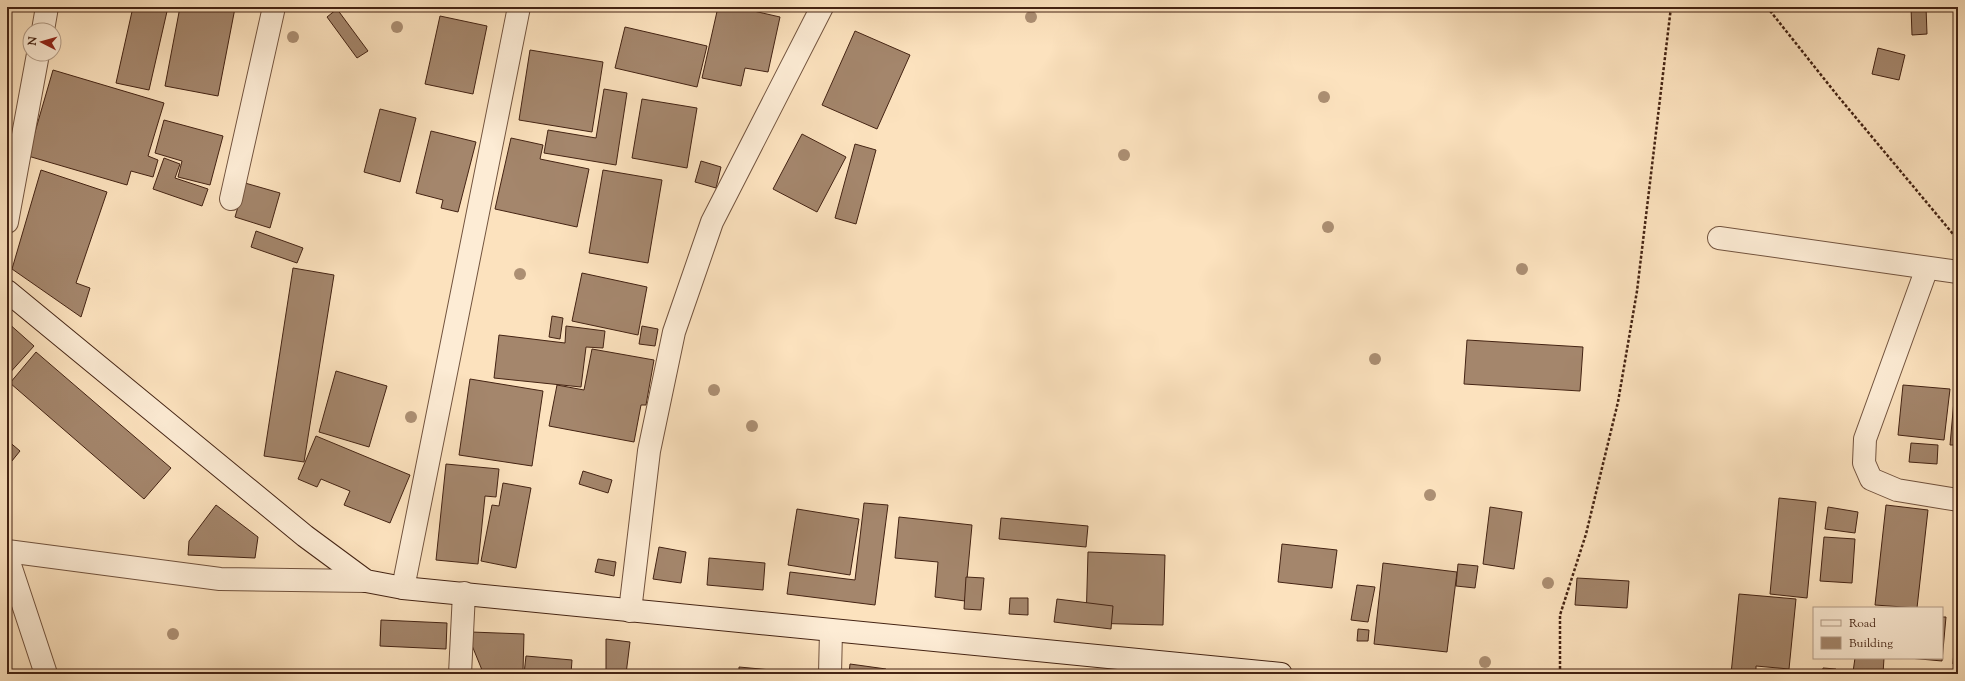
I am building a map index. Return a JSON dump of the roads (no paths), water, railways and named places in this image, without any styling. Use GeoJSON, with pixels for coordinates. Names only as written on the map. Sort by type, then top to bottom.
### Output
{"type":"FeatureCollection","features":[{"type":"Feature","properties":{"kind":"street"},"geometry":{"type":"LineString","coordinates":[[44,22],[47,7]]}},
{"type":"Feature","properties":{"kind":"street"},"geometry":{"type":"LineString","coordinates":[[231,199],[274,7]]}},
{"type":"Feature","properties":{"kind":"street"},"geometry":{"type":"LineString","coordinates":[[403,588],[519,7]]}},
{"type":"Feature","properties":{"kind":"street"},"geometry":{"type":"LineString","coordinates":[[630,611],[649,451],[674,332],[712,222],[822,7]]}},
{"type":"Feature","properties":{"kind":"street"},"geometry":{"type":"LineString","coordinates":[[7,222],[37,62]]}},
{"type":"Feature","properties":{"kind":"street"},"geometry":{"type":"LineString","coordinates":[[1719,238],[1958,272]]}},
{"type":"Feature","properties":{"kind":"street"},"geometry":{"type":"LineString","coordinates":[[1928,268],[1865,440],[1864,463],[1871,479],[1897,490],[1958,500]]}},
{"type":"Feature","properties":{"kind":"street"},"geometry":{"type":"LineString","coordinates":[[7,291],[305,536],[366,581]]}},
{"type":"Feature","properties":{"kind":"street"},"geometry":{"type":"LineString","coordinates":[[7,551],[220,578],[366,581],[403,588],[1281,674]]}},
{"type":"Feature","properties":{"kind":"street"},"geometry":{"type":"LineString","coordinates":[[7,556],[46,674]]}},
{"type":"Feature","properties":{"kind":"street"},"geometry":{"type":"LineString","coordinates":[[460,674],[464,593]]}},
{"type":"Feature","properties":{"kind":"street"},"geometry":{"type":"LineString","coordinates":[[830,674],[831,631]]}}]}
